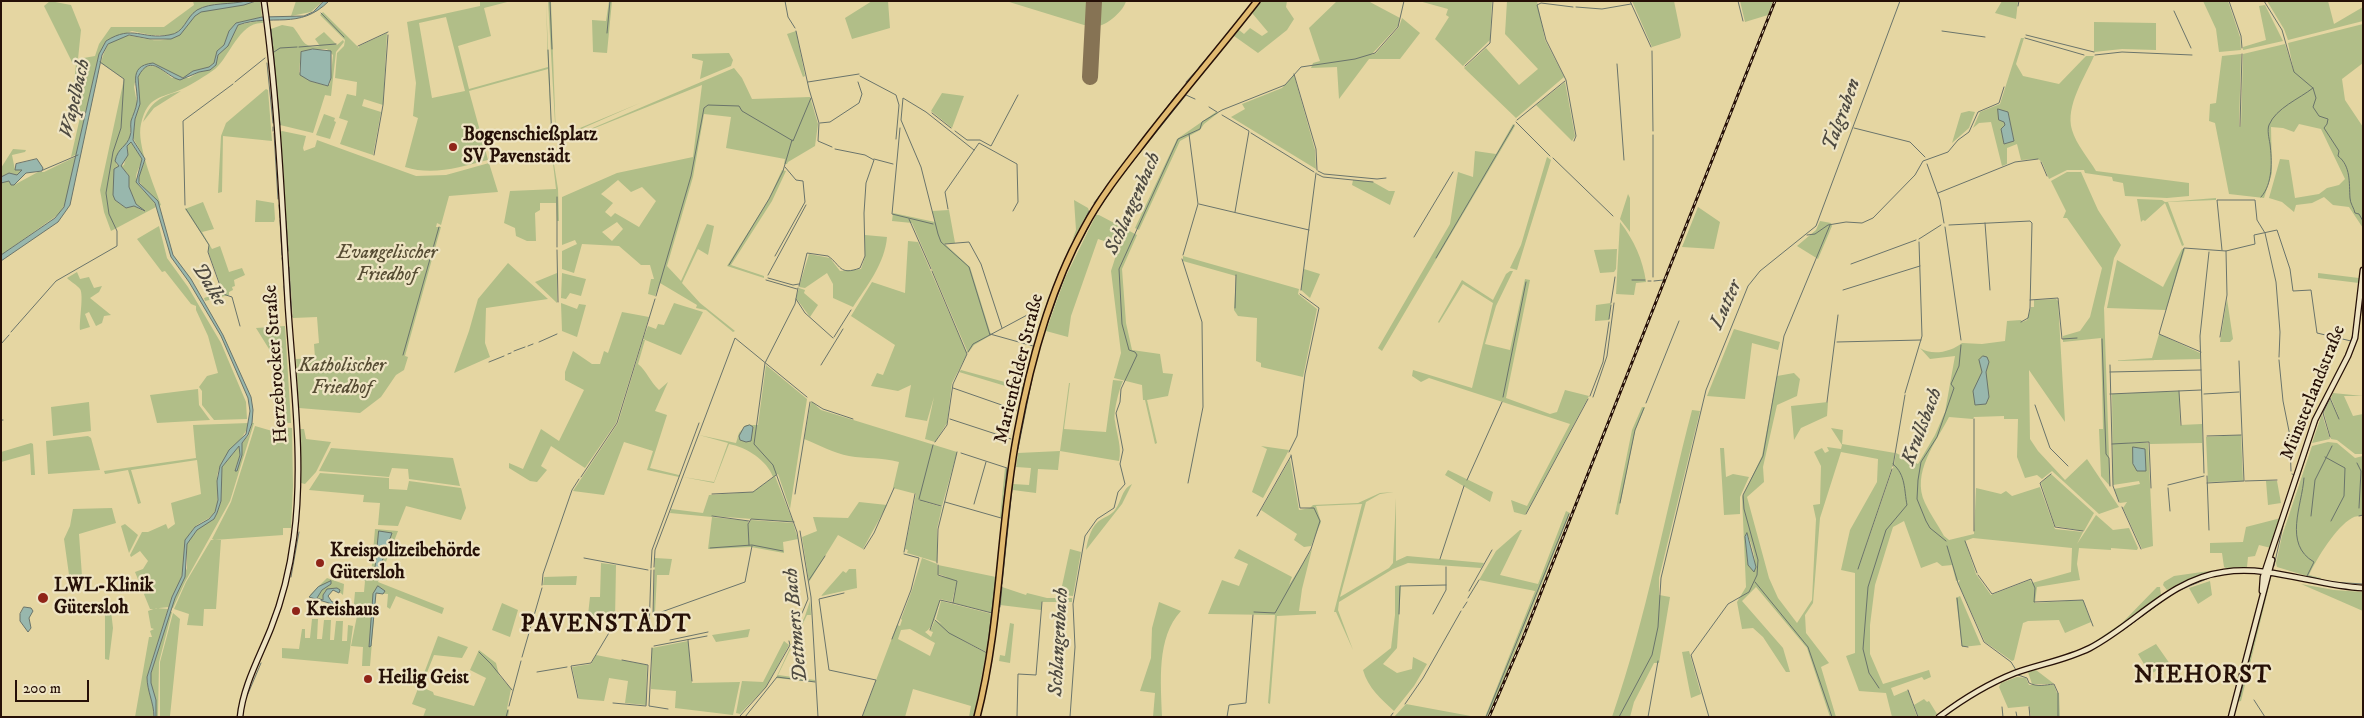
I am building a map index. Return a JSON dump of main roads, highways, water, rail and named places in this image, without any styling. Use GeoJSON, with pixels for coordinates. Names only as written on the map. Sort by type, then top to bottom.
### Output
{"type":"FeatureCollection","features":[{"type":"Feature","properties":{"kind":"main road","name":"Marienfelder Straße"},"geometry":{"type":"LineString","coordinates":[[977,717],[992,641],[1017,434],[1038,345],[1061,276],[1084,228],[1116,179],[1257,1]]}},
{"type":"Feature","properties":{"kind":"main road","name":"Herzebrocker Straße"},"geometry":{"type":"LineString","coordinates":[[240,717],[244,697],[273,623],[285,586],[294,536],[298,486],[282,202],[264,2]]}},
{"type":"Feature","properties":{"kind":"main road","name":"Münsterlandstraße"},"geometry":{"type":"LineString","coordinates":[[2267,572],[2315,420],[2354,338],[2363,270]]}},
{"type":"Feature","properties":{"kind":"main road"},"geometry":{"type":"LineString","coordinates":[[1939,717],[1958,702],[1996,681],[2090,648],[2113,634],[2166,595],[2187,583],[2222,572],[2267,572],[2335,586],[2363,588]]}},
{"type":"Feature","properties":{"kind":"main road"},"geometry":{"type":"LineString","coordinates":[[2230,717],[2267,572]]}},
{"type":"Feature","properties":{"kind":"water"},"geometry":{"type":"Polygon","coordinates":[[[256,1],[244,5],[201,12],[195,16],[180,35],[171,39],[150,39],[129,35],[108,44],[102,55],[70,205],[58,222],[1,261],[1,255],[55,218],[64,207],[99,54],[106,41],[115,36],[131,33],[152,36],[174,34],[182,28],[193,13],[202,7],[256,1]]]}},
{"type":"Feature","properties":{"kind":"water"},"geometry":{"type":"Polygon","coordinates":[[[324,1],[329,1],[318,10],[307,16],[285,20],[262,20],[238,25],[228,46],[218,55],[216,65],[210,70],[199,72],[180,80],[153,65],[143,70],[138,77],[140,104],[135,119],[133,140],[145,159],[139,183],[158,201],[173,255],[191,279],[223,335],[251,397],[253,410],[252,423],[248,435],[242,443],[242,455],[237,471],[235,471],[240,455],[239,446],[222,467],[221,501],[217,513],[214,519],[197,530],[187,544],[185,577],[175,598],[151,673],[151,683],[156,700],[156,717],[154,717],[147,677],[172,597],[182,576],[185,540],[195,527],[209,519],[215,512],[218,500],[217,481],[220,466],[229,450],[246,434],[250,411],[248,398],[221,336],[189,282],[171,257],[155,203],[136,182],[142,159],[131,142],[127,146],[128,155],[121,166],[129,176],[129,187],[136,204],[145,211],[134,206],[126,208],[115,200],[113,195],[114,169],[119,166],[115,161],[116,156],[127,143],[131,134],[131,121],[137,102],[136,78],[139,68],[153,63],[183,78],[193,71],[209,67],[214,63],[217,51],[224,45],[229,31],[236,23],[262,17],[304,16],[313,12],[324,1]]]}},
{"type":"Feature","properties":{"kind":"water"},"geometry":{"type":"Polygon","coordinates":[[[313,49],[331,51],[331,78],[328,86],[310,81],[300,75],[301,52],[313,49]]]}},
{"type":"Feature","properties":{"kind":"water"},"geometry":{"type":"Polygon","coordinates":[[[1998,109],[2008,112],[2014,141],[2004,144],[2001,129],[2005,125],[2004,122],[1999,120],[1998,109]]]}},
{"type":"Feature","properties":{"kind":"water"},"geometry":{"type":"Polygon","coordinates":[[[37,159],[43,168],[42,171],[26,173],[14,185],[11,185],[9,181],[1,183],[1,177],[9,173],[17,175],[22,170],[15,170],[16,164],[37,159]]]}},
{"type":"Feature","properties":{"kind":"water"},"geometry":{"type":"Polygon","coordinates":[[[1983,356],[1987,357],[1989,362],[1986,372],[1989,397],[1986,404],[1975,405],[1973,391],[1982,372],[1979,360],[1983,356]]]}},
{"type":"Feature","properties":{"kind":"water"},"geometry":{"type":"Polygon","coordinates":[[[750,425],[753,427],[751,441],[740,440],[739,436],[744,427],[750,425]]]}},
{"type":"Feature","properties":{"kind":"water"},"geometry":{"type":"Polygon","coordinates":[[[2133,447],[2145,449],[2146,471],[2137,471],[2133,464],[2133,447]]]}},
{"type":"Feature","properties":{"kind":"water"},"geometry":{"type":"Polygon","coordinates":[[[379,531],[392,533],[378,573],[375,572],[379,531]]]}},
{"type":"Feature","properties":{"kind":"water"},"geometry":{"type":"Polygon","coordinates":[[[1747,533],[1756,567],[1754,572],[1748,565],[1745,537],[1747,533]]]}},
{"type":"Feature","properties":{"kind":"water"},"geometry":{"type":"Polygon","coordinates":[[[331,581],[331,584],[322,590],[317,598],[323,600],[323,595],[327,589],[337,588],[340,590],[339,593],[333,590],[328,596],[332,602],[340,601],[339,606],[309,597],[318,587],[331,581]]]}},
{"type":"Feature","properties":{"kind":"water"},"geometry":{"type":"Polygon","coordinates":[[[378,586],[385,591],[383,594],[376,593],[371,646],[369,647],[373,594],[378,586]]]}},
{"type":"Feature","properties":{"kind":"water"},"geometry":{"type":"Polygon","coordinates":[[[24,607],[31,608],[33,611],[29,618],[31,628],[28,632],[20,621],[20,614],[24,607]]]}},
{"type":"Feature","properties":{"kind":"waterway"},"geometry":{"type":"LineString","coordinates":[[550,1],[552,49]]}},
{"type":"Feature","properties":{"kind":"waterway"},"geometry":{"type":"LineString","coordinates":[[607,33],[610,1]]}},
{"type":"Feature","properties":{"kind":"waterway","name":"Dettmers Bach"},"geometry":{"type":"LineString","coordinates":[[785,1],[788,17],[795,28]]}},
{"type":"Feature","properties":{"kind":"waterway","name":"Schlangenbach"},"geometry":{"type":"LineString","coordinates":[[1070,717],[1075,647],[1073,604],[1085,536],[1097,519],[1114,508],[1118,492],[1125,484],[1120,464],[1123,450],[1116,413],[1120,402],[1121,389],[1137,355],[1129,350],[1122,324],[1119,269],[1178,139],[1200,129],[1202,122],[1222,110],[1285,85],[1301,67],[1355,59],[1375,53],[1398,27],[1404,1]]}},
{"type":"Feature","properties":{"kind":"waterway"},"geometry":{"type":"LineString","coordinates":[[1465,66],[1490,43],[1493,1]]}},
{"type":"Feature","properties":{"kind":"waterway"},"geometry":{"type":"LineString","coordinates":[[1630,1],[1651,47]]}},
{"type":"Feature","properties":{"kind":"waterway"},"geometry":{"type":"LineString","coordinates":[[1738,1],[1743,21]]}},
{"type":"Feature","properties":{"kind":"waterway","name":"Lutter"},"geometry":{"type":"LineString","coordinates":[[1619,717],[1652,655],[1658,627],[1661,578],[1706,390],[1748,286],[1760,271],[1816,226],[1900,1]]}},
{"type":"Feature","properties":{"kind":"waterway"},"geometry":{"type":"LineString","coordinates":[[2018,6],[2019,1]]}},
{"type":"Feature","properties":{"kind":"waterway"},"geometry":{"type":"LineString","coordinates":[[2229,1],[2241,36],[2242,48]]}},
{"type":"Feature","properties":{"kind":"waterway"},"geometry":{"type":"LineString","coordinates":[[2264,1],[2282,30],[2294,72],[2313,88],[2316,98],[2313,107],[2319,116],[2328,119],[2324,128],[2339,151],[2338,156],[2345,165],[2351,202],[2355,213],[2359,214],[2363,221]]}},
{"type":"Feature","properties":{"kind":"waterway"},"geometry":{"type":"LineString","coordinates":[[1573,7],[1541,3],[1537,5],[1546,40],[1566,80],[1576,136],[1574,141]]}},
{"type":"Feature","properties":{"kind":"waterway"},"geometry":{"type":"LineString","coordinates":[[1576,7],[1602,9],[1631,4]]}},
{"type":"Feature","properties":{"kind":"waterway"},"geometry":{"type":"LineString","coordinates":[[2174,11],[2191,48]]}},
{"type":"Feature","properties":{"kind":"waterway"},"geometry":{"type":"LineString","coordinates":[[321,13],[344,37]]}},
{"type":"Feature","properties":{"kind":"waterway"},"geometry":{"type":"LineString","coordinates":[[271,29],[280,125]]}},
{"type":"Feature","properties":{"kind":"waterway","name":"Dettmers Bach"},"geometry":{"type":"LineString","coordinates":[[796,31],[819,123],[818,141],[832,147]]}},
{"type":"Feature","properties":{"kind":"waterway"},"geometry":{"type":"LineString","coordinates":[[1942,31],[1985,37]]}},
{"type":"Feature","properties":{"kind":"waterway"},"geometry":{"type":"LineString","coordinates":[[358,46],[388,32]]}},
{"type":"Feature","properties":{"kind":"waterway"},"geometry":{"type":"LineString","coordinates":[[374,155],[383,105],[388,35]]}},
{"type":"Feature","properties":{"kind":"waterway"},"geometry":{"type":"LineString","coordinates":[[2026,35],[2094,52]]}},
{"type":"Feature","properties":{"kind":"waterway"},"geometry":{"type":"LineString","coordinates":[[2025,38],[2084,55]]}},
{"type":"Feature","properties":{"kind":"waterway"},"geometry":{"type":"LineString","coordinates":[[299,47],[336,44]]}},
{"type":"Feature","properties":{"kind":"waterway"},"geometry":{"type":"LineString","coordinates":[[274,52],[280,48],[297,47]]}},
{"type":"Feature","properties":{"kind":"waterway"},"geometry":{"type":"LineString","coordinates":[[548,50],[552,141]]}},
{"type":"Feature","properties":{"kind":"waterway"},"geometry":{"type":"LineString","coordinates":[[1199,67],[1214,50]]}},
{"type":"Feature","properties":{"kind":"waterway"},"geometry":{"type":"LineString","coordinates":[[1652,51],[1653,131]]}},
{"type":"Feature","properties":{"kind":"waterway"},"geometry":{"type":"LineString","coordinates":[[2095,55],[2122,52],[2192,55]]}},
{"type":"Feature","properties":{"kind":"waterway"},"geometry":{"type":"LineString","coordinates":[[2240,126],[2242,54]]}},
{"type":"Feature","properties":{"kind":"waterway"},"geometry":{"type":"LineString","coordinates":[[235,82],[265,58]]}},
{"type":"Feature","properties":{"kind":"waterway","name":"Wapelbach"},"geometry":{"type":"LineString","coordinates":[[11,332],[56,281],[117,246],[117,231],[109,214],[106,193],[113,152],[121,128],[124,79],[100,62]]}},
{"type":"Feature","properties":{"kind":"waterway"},"geometry":{"type":"LineString","coordinates":[[267,63],[273,123]]}},
{"type":"Feature","properties":{"kind":"waterway"},"geometry":{"type":"LineString","coordinates":[[1617,64],[1624,160]]}},
{"type":"Feature","properties":{"kind":"waterway"},"geometry":{"type":"LineString","coordinates":[[1186,82],[1198,69]]}},
{"type":"Feature","properties":{"kind":"waterway"},"geometry":{"type":"LineString","coordinates":[[808,82],[859,74]]}},
{"type":"Feature","properties":{"kind":"waterway"},"geometry":{"type":"LineString","coordinates":[[1294,74],[1316,149],[1317,170]]}},
{"type":"Feature","properties":{"kind":"waterway"},"geometry":{"type":"LineString","coordinates":[[860,76],[896,95],[899,105],[896,139]]}},
{"type":"Feature","properties":{"kind":"waterway"},"geometry":{"type":"LineString","coordinates":[[1517,120],[1565,81]]}},
{"type":"Feature","properties":{"kind":"waterway"},"geometry":{"type":"LineString","coordinates":[[820,123],[830,122],[859,103],[862,94],[858,82]]}},
{"type":"Feature","properties":{"kind":"waterway"},"geometry":{"type":"LineString","coordinates":[[185,205],[183,121],[233,84]]}},
{"type":"Feature","properties":{"kind":"waterway","name":"Lutter"},"geometry":{"type":"LineString","coordinates":[[1807,235],[1815,234],[1828,225],[1846,222],[1862,223],[1873,218],[1915,175],[1923,161],[1948,152],[1958,140],[1969,132],[1978,112],[1999,103],[2004,87]]}},
{"type":"Feature","properties":{"kind":"waterway"},"geometry":{"type":"LineString","coordinates":[[2261,197],[2268,185],[2271,172],[2269,125],[2282,109],[2313,88]]}},
{"type":"Feature","properties":{"kind":"waterway"},"geometry":{"type":"LineString","coordinates":[[1094,203],[1177,94]]}},
{"type":"Feature","properties":{"kind":"waterway"},"geometry":{"type":"LineString","coordinates":[[955,131],[967,140],[980,140],[991,146],[1018,95]]}},
{"type":"Feature","properties":{"kind":"waterway"},"geometry":{"type":"LineString","coordinates":[[1100,207],[1118,180],[1186,95],[1195,99]]}},
{"type":"Feature","properties":{"kind":"waterway"},"geometry":{"type":"LineString","coordinates":[[656,296],[691,176],[704,108],[708,105],[739,106],[742,111],[793,141],[811,98]]}},
{"type":"Feature","properties":{"kind":"waterway"},"geometry":{"type":"LineString","coordinates":[[974,150],[926,112],[903,98],[901,120],[921,167],[938,234],[941,242],[969,267],[990,335]]}},
{"type":"Feature","properties":{"kind":"waterway"},"geometry":{"type":"LineString","coordinates":[[1209,107],[1217,112]]}},
{"type":"Feature","properties":{"kind":"waterway"},"geometry":{"type":"LineString","coordinates":[[932,113],[951,128]]}},
{"type":"Feature","properties":{"kind":"waterway"},"geometry":{"type":"LineString","coordinates":[[1222,115],[1249,131],[1235,212]]}},
{"type":"Feature","properties":{"kind":"waterway"},"geometry":{"type":"LineString","coordinates":[[1516,122],[1550,156]]}},
{"type":"Feature","properties":{"kind":"waterway"},"geometry":{"type":"LineString","coordinates":[[1436,258],[1514,125]]}},
{"type":"Feature","properties":{"kind":"waterway"},"geometry":{"type":"LineString","coordinates":[[900,128],[892,214],[933,224]]}},
{"type":"Feature","properties":{"kind":"waterway","name":"Krullsbach"},"geometry":{"type":"LineString","coordinates":[[1854,128],[1910,142],[1925,157]]}},
{"type":"Feature","properties":{"kind":"waterway"},"geometry":{"type":"LineString","coordinates":[[274,133],[278,199]]}},
{"type":"Feature","properties":{"kind":"waterway"},"geometry":{"type":"LineString","coordinates":[[1251,133],[1314,172]]}},
{"type":"Feature","properties":{"kind":"waterway"},"geometry":{"type":"LineString","coordinates":[[280,134],[285,217]]}},
{"type":"Feature","properties":{"kind":"waterway"},"geometry":{"type":"LineString","coordinates":[[1183,255],[1198,204],[1189,134]]}},
{"type":"Feature","properties":{"kind":"waterway"},"geometry":{"type":"LineString","coordinates":[[1653,135],[1653,277]]}},
{"type":"Feature","properties":{"kind":"waterway"},"geometry":{"type":"LineString","coordinates":[[729,265],[769,199],[783,171],[792,140]]}},
{"type":"Feature","properties":{"kind":"waterway"},"geometry":{"type":"LineString","coordinates":[[948,209],[945,192],[979,143],[1017,164],[1018,202],[1013,211]]}},
{"type":"Feature","properties":{"kind":"waterway","name":"Dettmers Bach"},"geometry":{"type":"LineString","coordinates":[[799,286],[807,253],[828,256],[841,268],[848,271],[860,268],[865,256],[864,213],[866,183],[874,160],[865,155],[835,149]]}},
{"type":"Feature","properties":{"kind":"waterway"},"geometry":{"type":"LineString","coordinates":[[43,170],[78,155]]}},
{"type":"Feature","properties":{"kind":"waterway"},"geometry":{"type":"LineString","coordinates":[[1553,158],[1613,216]]}},
{"type":"Feature","properties":{"kind":"waterway"},"geometry":{"type":"LineString","coordinates":[[874,159],[893,164]]}},
{"type":"Feature","properties":{"kind":"waterway"},"geometry":{"type":"LineString","coordinates":[[1938,193],[2015,162],[2038,159]]}},
{"type":"Feature","properties":{"kind":"waterway"},"geometry":{"type":"LineString","coordinates":[[2041,162],[2047,176]]}},
{"type":"Feature","properties":{"kind":"waterway","name":"Krullsbach"},"geometry":{"type":"LineString","coordinates":[[1927,164],[1940,200],[1944,223]]}},
{"type":"Feature","properties":{"kind":"waterway"},"geometry":{"type":"LineString","coordinates":[[775,256],[805,202],[803,181],[796,180],[785,167]]}},
{"type":"Feature","properties":{"kind":"waterway"},"geometry":{"type":"LineString","coordinates":[[1318,171],[1324,174],[1377,179],[1386,178]]}},
{"type":"Feature","properties":{"kind":"waterway"},"geometry":{"type":"LineString","coordinates":[[1414,237],[1453,172]]}},
{"type":"Feature","properties":{"kind":"waterway"},"geometry":{"type":"LineString","coordinates":[[1301,290],[1316,173]]}},
{"type":"Feature","properties":{"kind":"waterway"},"geometry":{"type":"LineString","coordinates":[[1317,174],[1323,177],[1373,182]]}},
{"type":"Feature","properties":{"kind":"waterway"},"geometry":{"type":"LineString","coordinates":[[557,197],[557,247]]}},
{"type":"Feature","properties":{"kind":"waterway"},"geometry":{"type":"LineString","coordinates":[[2222,250],[2217,200],[2255,200],[2257,220],[2265,233],[2276,282],[2280,332],[2279,357]]}},
{"type":"Feature","properties":{"kind":"waterway"},"geometry":{"type":"LineString","coordinates":[[1199,204],[1309,230]]}},
{"type":"Feature","properties":{"kind":"waterway"},"geometry":{"type":"LineString","coordinates":[[279,205],[280,218]]}},
{"type":"Feature","properties":{"kind":"waterway"},"geometry":{"type":"LineString","coordinates":[[768,275],[806,205]]}},
{"type":"Feature","properties":{"kind":"waterway","name":"Dalke"},"geometry":{"type":"LineString","coordinates":[[186,209],[209,245],[208,252],[223,294],[232,297],[240,326]]}},
{"type":"Feature","properties":{"kind":"waterway"},"geometry":{"type":"LineString","coordinates":[[1043,317],[1058,275],[1089,211]]}},
{"type":"Feature","properties":{"kind":"waterway"},"geometry":{"type":"LineString","coordinates":[[1045,330],[1069,264],[1095,214]]}},
{"type":"Feature","properties":{"kind":"waterway"},"geometry":{"type":"LineString","coordinates":[[909,219],[931,269]]}},
{"type":"Feature","properties":{"kind":"waterway"},"geometry":{"type":"LineString","coordinates":[[280,220],[282,255]]}},
{"type":"Feature","properties":{"kind":"waterway"},"geometry":{"type":"LineString","coordinates":[[286,221],[288,251]]}},
{"type":"Feature","properties":{"kind":"waterway"},"geometry":{"type":"LineString","coordinates":[[1949,225],[2030,221],[2032,223],[2030,308],[2028,318],[2021,322]]}},
{"type":"Feature","properties":{"kind":"waterway"},"geometry":{"type":"LineString","coordinates":[[1985,223],[1990,290]]}},
{"type":"Feature","properties":{"kind":"waterway"},"geometry":{"type":"LineString","coordinates":[[1709,717],[1691,655],[1728,604],[1749,592],[1757,575],[1758,560],[1744,509],[1743,495],[1763,456],[1784,336],[1830,225]]}},
{"type":"Feature","properties":{"kind":"waterway"},"geometry":{"type":"LineString","coordinates":[[1919,239],[1941,225]]}},
{"type":"Feature","properties":{"kind":"waterway"},"geometry":{"type":"LineString","coordinates":[[403,355],[439,227]]}},
{"type":"Feature","properties":{"kind":"waterway","name":"Krullsbach"},"geometry":{"type":"LineString","coordinates":[[1945,227],[1961,340]]}},
{"type":"Feature","properties":{"kind":"waterway"},"geometry":{"type":"LineString","coordinates":[[2201,352],[2159,334],[2184,248],[2226,251],[2255,244],[2254,235],[2277,230],[2290,269],[2293,291],[2311,290],[2317,333],[2351,341],[2310,429]]}},
{"type":"Feature","properties":{"kind":"waterway"},"geometry":{"type":"LineString","coordinates":[[1851,264],[1916,240]]}},
{"type":"Feature","properties":{"kind":"waterway"},"geometry":{"type":"LineString","coordinates":[[945,244],[969,242],[981,264],[1002,328]]}},
{"type":"Feature","properties":{"kind":"waterway"},"geometry":{"type":"LineString","coordinates":[[1905,393],[1922,336],[1919,242]]}},
{"type":"Feature","properties":{"kind":"waterway"},"geometry":{"type":"LineString","coordinates":[[557,250],[558,302]]}},
{"type":"Feature","properties":{"kind":"waterway"},"geometry":{"type":"LineString","coordinates":[[2220,337],[2227,295],[2226,251]]}},
{"type":"Feature","properties":{"kind":"waterway"},"geometry":{"type":"LineString","coordinates":[[2204,473],[2200,336],[2209,252]]}},
{"type":"Feature","properties":{"kind":"waterway"},"geometry":{"type":"LineString","coordinates":[[282,258],[283,264]]}},
{"type":"Feature","properties":{"kind":"waterway"},"geometry":{"type":"LineString","coordinates":[[1182,259],[1202,322],[1203,407],[1188,483]]}},
{"type":"Feature","properties":{"kind":"waterway"},"geometry":{"type":"LineString","coordinates":[[1843,290],[1920,266]]}},
{"type":"Feature","properties":{"kind":"waterway"},"geometry":{"type":"LineString","coordinates":[[289,267],[292,317]]}},
{"type":"Feature","properties":{"kind":"waterway"},"geometry":{"type":"LineString","coordinates":[[932,271],[967,354],[953,384],[947,425],[935,442]]}},
{"type":"Feature","properties":{"kind":"waterway"},"geometry":{"type":"LineString","coordinates":[[1235,308],[1236,275]]}},
{"type":"Feature","properties":{"kind":"waterway"},"geometry":{"type":"LineString","coordinates":[[1611,303],[1615,277]]}},
{"type":"Feature","properties":{"kind":"waterway"},"geometry":{"type":"LineString","coordinates":[[768,278],[793,285],[799,284]]}},
{"type":"Feature","properties":{"kind":"waterway"},"geometry":{"type":"LineString","coordinates":[[766,280],[797,289]]}},
{"type":"Feature","properties":{"kind":"waterway"},"geometry":{"type":"LineString","coordinates":[[1632,280],[1645,280]]}},
{"type":"Feature","properties":{"kind":"waterway"},"geometry":{"type":"LineString","coordinates":[[1654,281],[1663,280]]}},
{"type":"Feature","properties":{"kind":"waterway"},"geometry":{"type":"LineString","coordinates":[[1503,397],[1526,282]]}},
{"type":"Feature","properties":{"kind":"waterway"},"geometry":{"type":"LineString","coordinates":[[284,286],[286,311]]}},
{"type":"Feature","properties":{"kind":"waterway","name":"Dettmers Bach"},"geometry":{"type":"LineString","coordinates":[[792,637],[808,599],[797,532],[773,465],[754,444],[765,363],[795,304],[798,288]]}},
{"type":"Feature","properties":{"kind":"waterway"},"geometry":{"type":"LineString","coordinates":[[1289,452],[1297,436],[1305,374],[1319,308],[1300,294]]}},
{"type":"Feature","properties":{"kind":"waterway"},"geometry":{"type":"LineString","coordinates":[[2358,334],[2363,295]]}},
{"type":"Feature","properties":{"kind":"waterway"},"geometry":{"type":"LineString","coordinates":[[2030,300],[2058,298],[2062,339],[2077,338]]}},
{"type":"Feature","properties":{"kind":"waterway"},"geometry":{"type":"LineString","coordinates":[[581,477],[617,423],[655,299]]}},
{"type":"Feature","properties":{"kind":"waterway"},"geometry":{"type":"LineString","coordinates":[[796,299],[805,313],[833,338]]}},
{"type":"Feature","properties":{"kind":"waterway"},"geometry":{"type":"LineString","coordinates":[[1593,397],[1607,356],[1614,303]]}},
{"type":"Feature","properties":{"kind":"waterway"},"geometry":{"type":"LineString","coordinates":[[1609,319],[1611,305]]}},
{"type":"Feature","properties":{"kind":"waterway"},"geometry":{"type":"LineString","coordinates":[[834,337],[851,310]]}},
{"type":"Feature","properties":{"kind":"waterway"},"geometry":{"type":"LineString","coordinates":[[968,352],[973,344],[1029,314]]}},
{"type":"Feature","properties":{"kind":"waterway"},"geometry":{"type":"LineString","coordinates":[[1827,402],[1838,315]]}},
{"type":"Feature","properties":{"kind":"waterway"},"geometry":{"type":"LineString","coordinates":[[1646,403],[1679,321]]}},
{"type":"Feature","properties":{"kind":"waterway"},"geometry":{"type":"LineString","coordinates":[[1009,464],[1023,388],[1041,322]]}},
{"type":"Feature","properties":{"kind":"waterway"},"geometry":{"type":"LineString","coordinates":[[1590,396],[1603,362],[1609,322]]}},
{"type":"Feature","properties":{"kind":"waterway"},"geometry":{"type":"LineString","coordinates":[[821,365],[843,329]]}},
{"type":"Feature","properties":{"kind":"waterway"},"geometry":{"type":"LineString","coordinates":[[2351,341],[2354,330]]}},
{"type":"Feature","properties":{"kind":"waterway"},"geometry":{"type":"LineString","coordinates":[[539,342],[557,334]]}},
{"type":"Feature","properties":{"kind":"waterway"},"geometry":{"type":"LineString","coordinates":[[990,334],[1033,346]]}},
{"type":"Feature","properties":{"kind":"waterway"},"geometry":{"type":"LineString","coordinates":[[1,344],[9,335]]}},
{"type":"Feature","properties":{"kind":"waterway"},"geometry":{"type":"LineString","coordinates":[[654,567],[655,550],[735,338],[807,397]]}},
{"type":"Feature","properties":{"kind":"waterway"},"geometry":{"type":"LineString","coordinates":[[2102,339],[2106,454],[2109,458],[2110,486]]}},
{"type":"Feature","properties":{"kind":"waterway"},"geometry":{"type":"LineString","coordinates":[[1837,342],[1921,340]]}},
{"type":"Feature","properties":{"kind":"waterway"},"geometry":{"type":"LineString","coordinates":[[528,346],[533,344]]}},
{"type":"Feature","properties":{"kind":"waterway","name":"Krullsbach"},"geometry":{"type":"LineString","coordinates":[[1946,541],[1930,528],[1926,521],[1917,499],[1918,480],[1921,462],[1937,437],[1954,388],[1951,384],[1959,366],[1961,345]]}},
{"type":"Feature","properties":{"kind":"waterway"},"geometry":{"type":"LineString","coordinates":[[514,351],[525,347]]}},
{"type":"Feature","properties":{"kind":"waterway"},"geometry":{"type":"LineString","coordinates":[[489,362],[504,356]]}},
{"type":"Feature","properties":{"kind":"waterway"},"geometry":{"type":"LineString","coordinates":[[2279,360],[2283,401],[2290,436]]}},
{"type":"Feature","properties":{"kind":"waterway"},"geometry":{"type":"LineString","coordinates":[[2207,483],[2244,481],[2239,361]]}},
{"type":"Feature","properties":{"kind":"waterway"},"geometry":{"type":"LineString","coordinates":[[2110,365],[2113,486],[2119,502]]}},
{"type":"Feature","properties":{"kind":"waterway"},"geometry":{"type":"LineString","coordinates":[[2110,372],[2201,370]]}},
{"type":"Feature","properties":{"kind":"waterway"},"geometry":{"type":"LineString","coordinates":[[1018,449],[1032,379]]}},
{"type":"Feature","properties":{"kind":"waterway"},"geometry":{"type":"LineString","coordinates":[[953,388],[1016,410]]}},
{"type":"Feature","properties":{"kind":"waterway"},"geometry":{"type":"LineString","coordinates":[[2110,394],[2201,390]]}},
{"type":"Feature","properties":{"kind":"waterway"},"geometry":{"type":"LineString","coordinates":[[2179,391],[2181,425]]}},
{"type":"Feature","properties":{"kind":"waterway"},"geometry":{"type":"LineString","coordinates":[[2204,394],[2239,392]]}},
{"type":"Feature","properties":{"kind":"waterway"},"geometry":{"type":"LineString","coordinates":[[1893,466],[1905,395]]}},
{"type":"Feature","properties":{"kind":"waterway"},"geometry":{"type":"LineString","coordinates":[[2330,437],[2323,413],[2330,398],[2339,419]]}},
{"type":"Feature","properties":{"kind":"waterway"},"geometry":{"type":"LineString","coordinates":[[1526,514],[1588,399]]}},
{"type":"Feature","properties":{"kind":"waterway"},"geometry":{"type":"LineString","coordinates":[[795,494],[810,402]]}},
{"type":"Feature","properties":{"kind":"waterway"},"geometry":{"type":"LineString","coordinates":[[812,402],[823,409],[853,419]]}},
{"type":"Feature","properties":{"kind":"waterway"},"geometry":{"type":"LineString","coordinates":[[1467,480],[1502,402]]}},
{"type":"Feature","properties":{"kind":"waterway"},"geometry":{"type":"LineString","coordinates":[[2035,405],[2050,448],[2068,466]]}},
{"type":"Feature","properties":{"kind":"waterway"},"geometry":{"type":"LineString","coordinates":[[1620,503],[1635,430],[1644,408]]}},
{"type":"Feature","properties":{"kind":"waterway"},"geometry":{"type":"LineString","coordinates":[[950,419],[1011,439]]}},
{"type":"Feature","properties":{"kind":"waterway"},"geometry":{"type":"LineString","coordinates":[[1974,419],[1974,531]]}},
{"type":"Feature","properties":{"kind":"waterway"},"geometry":{"type":"LineString","coordinates":[[2310,443],[2318,420]]}},
{"type":"Feature","properties":{"kind":"waterway"},"geometry":{"type":"LineString","coordinates":[[651,568],[652,550],[699,423]]}},
{"type":"Feature","properties":{"kind":"waterway"},"geometry":{"type":"LineString","coordinates":[[2207,436],[2241,435]]}},
{"type":"Feature","properties":{"kind":"waterway"},"geometry":{"type":"LineString","coordinates":[[2290,441],[2291,471]]}},
{"type":"Feature","properties":{"kind":"waterway"},"geometry":{"type":"LineString","coordinates":[[2112,444],[2149,442],[2151,488]]}},
{"type":"Feature","properties":{"kind":"waterway"},"geometry":{"type":"LineString","coordinates":[[919,499],[933,445]]}},
{"type":"Feature","properties":{"kind":"waterway"},"geometry":{"type":"LineString","coordinates":[[2311,516],[2315,480],[2332,446]]}},
{"type":"Feature","properties":{"kind":"waterway"},"geometry":{"type":"LineString","coordinates":[[2284,522],[2309,447]]}},
{"type":"Feature","properties":{"kind":"waterway"},"geometry":{"type":"LineString","coordinates":[[937,563],[938,529],[957,452]]}},
{"type":"Feature","properties":{"kind":"waterway"},"geometry":{"type":"LineString","coordinates":[[961,453],[1007,468],[997,574]]}},
{"type":"Feature","properties":{"kind":"waterway"},"geometry":{"type":"LineString","coordinates":[[1254,612],[1275,613],[1311,549],[1320,521],[1314,508],[1300,508],[1291,455]]}},
{"type":"Feature","properties":{"kind":"waterway"},"geometry":{"type":"LineString","coordinates":[[1257,516],[1291,456]]}},
{"type":"Feature","properties":{"kind":"waterway"},"geometry":{"type":"LineString","coordinates":[[2325,457],[2345,468],[2344,496],[2331,521]]}},
{"type":"Feature","properties":{"kind":"waterway"},"geometry":{"type":"LineString","coordinates":[[974,504],[986,462]]}},
{"type":"Feature","properties":{"kind":"waterway"},"geometry":{"type":"LineString","coordinates":[[2357,463],[2361,471],[2359,508]]}},
{"type":"Feature","properties":{"kind":"waterway"},"geometry":{"type":"LineString","coordinates":[[1879,688],[1869,673],[1863,649],[1868,587],[1886,530],[1907,505],[1902,478],[1893,464]]}},
{"type":"Feature","properties":{"kind":"waterway"},"geometry":{"type":"LineString","coordinates":[[1858,569],[1892,469]]}},
{"type":"Feature","properties":{"kind":"waterway"},"geometry":{"type":"LineString","coordinates":[[2051,474],[2040,483],[2055,527],[2083,531]]}},
{"type":"Feature","properties":{"kind":"waterway"},"geometry":{"type":"LineString","coordinates":[[712,494],[753,492],[776,475]]}},
{"type":"Feature","properties":{"kind":"waterway"},"geometry":{"type":"LineString","coordinates":[[2168,485],[2204,476]]}},
{"type":"Feature","properties":{"kind":"waterway"},"geometry":{"type":"LineString","coordinates":[[2207,476],[2209,530]]}},
{"type":"Feature","properties":{"kind":"waterway"},"geometry":{"type":"LineString","coordinates":[[2304,478],[2298,512],[2297,535],[2299,545],[2314,562],[2307,576],[2331,582],[2363,584]]}},
{"type":"Feature","properties":{"kind":"waterway"},"geometry":{"type":"LineString","coordinates":[[542,585],[543,574],[572,490],[579,479]]}},
{"type":"Feature","properties":{"kind":"waterway"},"geometry":{"type":"LineString","coordinates":[[1002,584],[1013,480]]}},
{"type":"Feature","properties":{"kind":"waterway"},"geometry":{"type":"LineString","coordinates":[[2245,481],[2277,480]]}},
{"type":"Feature","properties":{"kind":"waterway"},"geometry":{"type":"LineString","coordinates":[[1440,559],[1464,486]]}},
{"type":"Feature","properties":{"kind":"waterway"},"geometry":{"type":"LineString","coordinates":[[864,549],[874,533],[894,488]]}},
{"type":"Feature","properties":{"kind":"waterway"},"geometry":{"type":"LineString","coordinates":[[2168,488],[2170,511]]}},
{"type":"Feature","properties":{"kind":"waterway"},"geometry":{"type":"LineString","coordinates":[[904,552],[915,494]]}},
{"type":"Feature","properties":{"kind":"waterway"},"geometry":{"type":"LineString","coordinates":[[920,500],[941,506]]}},
{"type":"Feature","properties":{"kind":"waterway"},"geometry":{"type":"LineString","coordinates":[[945,502],[1001,518]]}},
{"type":"Feature","properties":{"kind":"waterway"},"geometry":{"type":"LineString","coordinates":[[2122,507],[2141,549]]}},
{"type":"Feature","properties":{"kind":"waterway"},"geometry":{"type":"LineString","coordinates":[[1486,717],[1569,514]]}},
{"type":"Feature","properties":{"kind":"waterway"},"geometry":{"type":"LineString","coordinates":[[2359,516],[2363,515]]}},
{"type":"Feature","properties":{"kind":"waterway"},"geometry":{"type":"LineString","coordinates":[[712,516],[749,521]]}},
{"type":"Feature","properties":{"kind":"waterway"},"geometry":{"type":"LineString","coordinates":[[749,545],[748,524],[751,519],[794,522]]}},
{"type":"Feature","properties":{"kind":"waterway"},"geometry":{"type":"LineString","coordinates":[[2274,566],[2283,526]]}},
{"type":"Feature","properties":{"kind":"waterway","name":"Dettmers Bach"},"geometry":{"type":"LineString","coordinates":[[800,531],[811,597],[818,717]]}},
{"type":"Feature","properties":{"kind":"waterway"},"geometry":{"type":"LineString","coordinates":[[291,577],[299,532]]}},
{"type":"Feature","properties":{"kind":"waterway"},"geometry":{"type":"LineString","coordinates":[[1965,541],[1977,573]]}},
{"type":"Feature","properties":{"kind":"waterway"},"geometry":{"type":"LineString","coordinates":[[710,548],[752,545],[783,551]]}},
{"type":"Feature","properties":{"kind":"waterway"},"geometry":{"type":"LineString","coordinates":[[654,570],[653,615],[745,582],[752,546]]}},
{"type":"Feature","properties":{"kind":"waterway","name":"Krullsbach"},"geometry":{"type":"LineString","coordinates":[[1947,546],[1958,583],[1984,642],[2011,662],[2016,670]]}},
{"type":"Feature","properties":{"kind":"waterway"},"geometry":{"type":"LineString","coordinates":[[1469,591],[1492,550]]}},
{"type":"Feature","properties":{"kind":"waterway"},"geometry":{"type":"LineString","coordinates":[[892,639],[911,590],[919,558],[904,554]]}},
{"type":"Feature","properties":{"kind":"waterway"},"geometry":{"type":"LineString","coordinates":[[809,580],[825,556]]}},
{"type":"Feature","properties":{"kind":"waterway"},"geometry":{"type":"LineString","coordinates":[[584,558],[648,570]]}},
{"type":"Feature","properties":{"kind":"waterway"},"geometry":{"type":"LineString","coordinates":[[930,630],[940,600],[953,603],[957,581],[938,575],[938,565]]}},
{"type":"Feature","properties":{"kind":"waterway"},"geometry":{"type":"LineString","coordinates":[[1433,614],[1446,590],[1446,567]]}},
{"type":"Feature","properties":{"kind":"waterway"},"geometry":{"type":"LineString","coordinates":[[649,632],[651,570]]}},
{"type":"Feature","properties":{"kind":"waterway"},"geometry":{"type":"LineString","coordinates":[[1978,575],[1992,594],[2031,579],[2035,588],[2034,602],[2083,600],[2093,626]]}},
{"type":"Feature","properties":{"kind":"waterway"},"geometry":{"type":"LineString","coordinates":[[935,620],[949,633],[987,653],[996,577]]}},
{"type":"Feature","properties":{"kind":"waterway"},"geometry":{"type":"LineString","coordinates":[[2180,590],[2209,578]]}},
{"type":"Feature","properties":{"kind":"waterway"},"geometry":{"type":"LineString","coordinates":[[1468,598],[1479,580]]}},
{"type":"Feature","properties":{"kind":"waterway"},"geometry":{"type":"LineString","coordinates":[[1755,582],[1808,647],[1832,717]]}},
{"type":"Feature","properties":{"kind":"waterway"},"geometry":{"type":"LineString","coordinates":[[1399,614],[1400,586],[1446,585]]}},
{"type":"Feature","properties":{"kind":"waterway"},"geometry":{"type":"LineString","coordinates":[[1000,607],[1002,587]]}},
{"type":"Feature","properties":{"kind":"waterway"},"geometry":{"type":"LineString","coordinates":[[522,657],[542,588]]}},
{"type":"Feature","properties":{"kind":"waterway"},"geometry":{"type":"LineString","coordinates":[[2170,596],[2176,592]]}},
{"type":"Feature","properties":{"kind":"waterway"},"geometry":{"type":"LineString","coordinates":[[844,593],[819,599],[829,670],[876,680],[862,717]]}},
{"type":"Feature","properties":{"kind":"waterway"},"geometry":{"type":"LineString","coordinates":[[1957,598],[1962,646],[1968,647]]}},
{"type":"Feature","properties":{"kind":"waterway"},"geometry":{"type":"LineString","coordinates":[[2122,631],[2164,600]]}},
{"type":"Feature","properties":{"kind":"waterway"},"geometry":{"type":"LineString","coordinates":[[1017,717],[1018,674],[1036,675],[1042,602]]}},
{"type":"Feature","properties":{"kind":"waterway"},"geometry":{"type":"LineString","coordinates":[[1463,608],[1467,602]]}},
{"type":"Feature","properties":{"kind":"waterway"},"geometry":{"type":"LineString","coordinates":[[953,603],[992,613]]}},
{"type":"Feature","properties":{"kind":"waterway"},"geometry":{"type":"LineString","coordinates":[[2237,699],[2240,697],[2263,603]]}},
{"type":"Feature","properties":{"kind":"waterway"},"geometry":{"type":"LineString","coordinates":[[990,671],[999,610]]}},
{"type":"Feature","properties":{"kind":"waterway"},"geometry":{"type":"LineString","coordinates":[[1405,704],[1423,678],[1461,611]]}},
{"type":"Feature","properties":{"kind":"waterway"},"geometry":{"type":"LineString","coordinates":[[1227,717],[1229,705],[1246,703],[1253,615]]}},
{"type":"Feature","properties":{"kind":"waterway"},"geometry":{"type":"LineString","coordinates":[[578,698],[571,666],[591,663],[616,621]]}},
{"type":"Feature","properties":{"kind":"waterway"},"geometry":{"type":"LineString","coordinates":[[670,640],[708,632]]}},
{"type":"Feature","properties":{"kind":"waterway"},"geometry":{"type":"LineString","coordinates":[[654,646],[707,636]]}},
{"type":"Feature","properties":{"kind":"waterway"},"geometry":{"type":"LineString","coordinates":[[688,640],[692,681]]}},
{"type":"Feature","properties":{"kind":"waterway"},"geometry":{"type":"LineString","coordinates":[[740,716],[766,687],[790,645],[789,641]]}},
{"type":"Feature","properties":{"kind":"waterway"},"geometry":{"type":"LineString","coordinates":[[652,648],[649,706],[668,709]]}},
{"type":"Feature","properties":{"kind":"waterway"},"geometry":{"type":"LineString","coordinates":[[479,652],[512,690]]}},
{"type":"Feature","properties":{"kind":"waterway"},"geometry":{"type":"LineString","coordinates":[[613,703],[646,706],[648,665],[622,660]]}},
{"type":"Feature","properties":{"kind":"waterway"},"geometry":{"type":"LineString","coordinates":[[509,706],[521,661]]}},
{"type":"Feature","properties":{"kind":"waterway"},"geometry":{"type":"LineString","coordinates":[[1648,717],[1658,661]]}},
{"type":"Feature","properties":{"kind":"waterway"},"geometry":{"type":"LineString","coordinates":[[247,696],[261,663]]}},
{"type":"Feature","properties":{"kind":"waterway"},"geometry":{"type":"LineString","coordinates":[[537,672],[567,667]]}},
{"type":"Feature","properties":{"kind":"waterway","name":"Krullsbach"},"geometry":{"type":"LineString","coordinates":[[2018,675],[2027,678],[2029,683],[2032,684],[2054,684],[2058,693],[2058,717]]}},
{"type":"Feature","properties":{"kind":"waterway"},"geometry":{"type":"LineString","coordinates":[[745,717],[777,677],[815,682]]}},
{"type":"Feature","properties":{"kind":"waterway"},"geometry":{"type":"LineString","coordinates":[[1908,690],[1918,717]]}},
{"type":"Feature","properties":{"kind":"waterway"},"geometry":{"type":"LineString","coordinates":[[2254,700],[2265,717]]}},
{"type":"Feature","properties":{"kind":"waterway"},"geometry":{"type":"LineString","coordinates":[[2002,707],[2003,717]]}},
{"type":"Feature","properties":{"kind":"waterway"},"geometry":{"type":"LineString","coordinates":[[2029,707],[2030,717]]}},
{"type":"Feature","properties":{"kind":"waterway"},"geometry":{"type":"LineString","coordinates":[[506,717],[508,710]]}},
{"type":"Feature","properties":{"kind":"waterway"},"geometry":{"type":"LineString","coordinates":[[1943,717],[1950,712]]}},
{"type":"Feature","properties":{"kind":"waterway"},"geometry":{"type":"LineString","coordinates":[[2016,712],[2017,717]]}},
{"type":"Feature","properties":{"kind":"waterway"},"geometry":{"type":"LineString","coordinates":[[1390,717],[1393,713]]}},
{"type":"Feature","properties":{"kind":"railway"},"geometry":{"type":"LineString","coordinates":[[1489,717],[1523,638],[1775,1]]}},
{"type":"Feature","properties":{"kind":"place","name":"Bogenschießplatz SV Pavenstädt"},"geometry":{"type":"Point","coordinates":[453,147]}},
{"type":"Feature","properties":{"kind":"place","name":"Kreispolizeibehörde Gütersloh"},"geometry":{"type":"Point","coordinates":[320,563]}},
{"type":"Feature","properties":{"kind":"place","name":"LWL-Klinik Gütersloh"},"geometry":{"type":"Point","coordinates":[43,598]}},
{"type":"Feature","properties":{"kind":"place","name":"Kreishaus"},"geometry":{"type":"Point","coordinates":[296,611]}},
{"type":"Feature","properties":{"kind":"place","name":"Heilig Geist"},"geometry":{"type":"Point","coordinates":[368,679]}},
{"type":"Feature","properties":{"kind":"district","name":"PAVENSTÄDT"},"geometry":{"type":"Point","coordinates":[606,626]}},
{"type":"Feature","properties":{"kind":"district","name":"NIEHORST"},"geometry":{"type":"Point","coordinates":[2203,677]}},
{"type":"Feature","properties":{"kind":"water label","name":"Talgraben"},"geometry":{"type":"Point","coordinates":[1843,115]}},
{"type":"Feature","properties":{"kind":"park label","name":"Evangelischer Friedhof"},"geometry":{"type":"Point","coordinates":[387,265]}},
{"type":"Feature","properties":{"kind":"park label","name":"Katholischer Friedhof"},"geometry":{"type":"Point","coordinates":[342,378]}}]}
